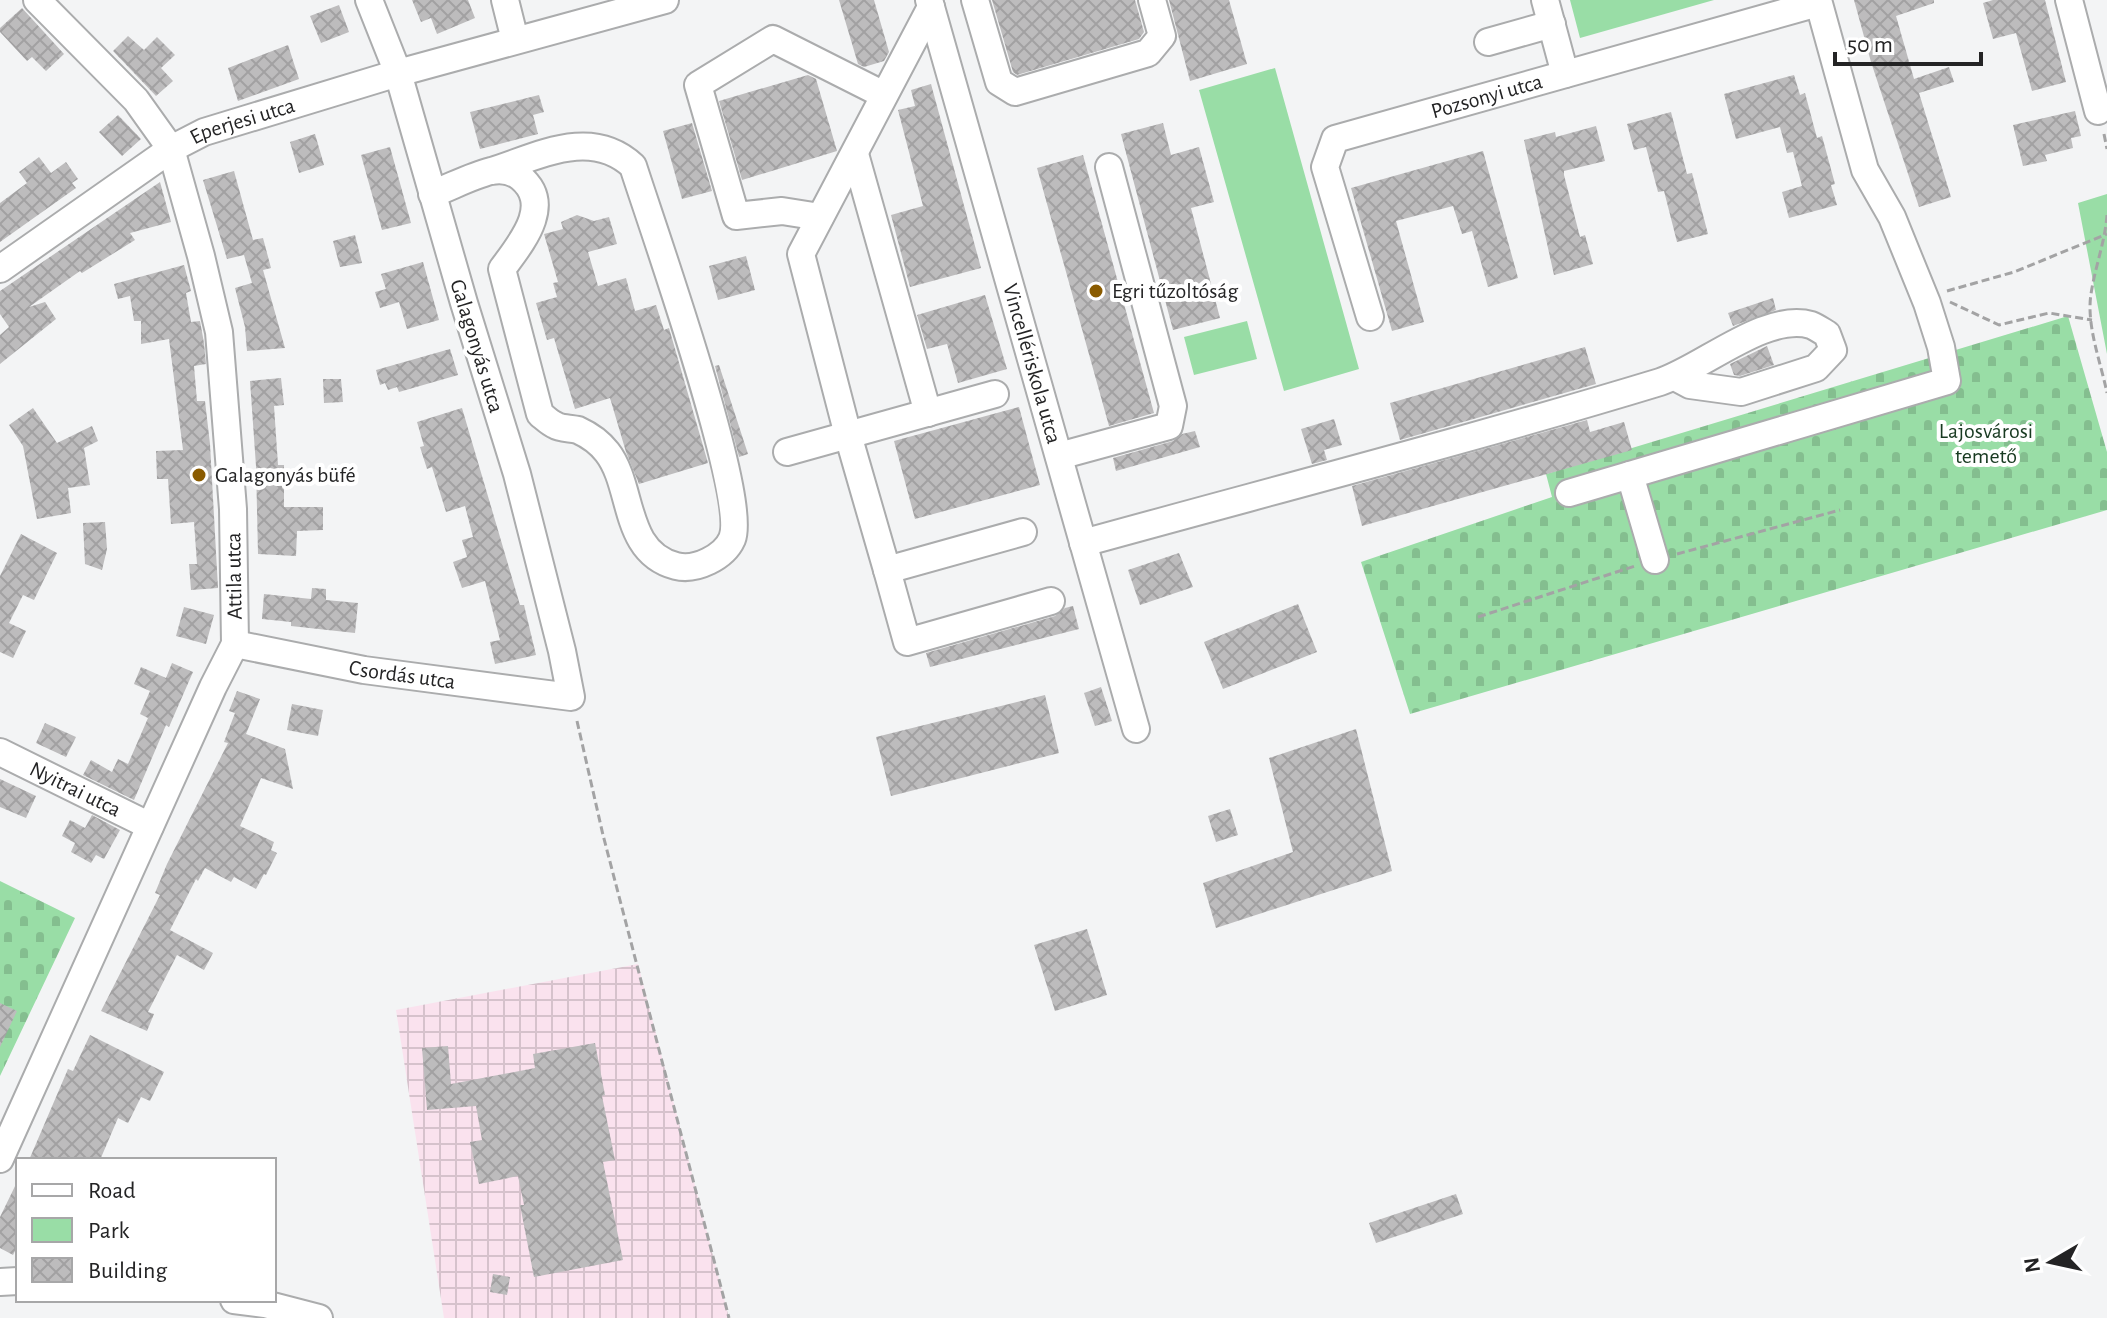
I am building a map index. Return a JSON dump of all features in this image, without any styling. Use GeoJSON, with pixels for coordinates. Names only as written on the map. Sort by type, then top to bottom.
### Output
{"type":"FeatureCollection","features":[{"type":"Feature","properties":{"kind":"street","name":"Attila utca"},"geometry":{"type":"LineString","coordinates":[[0,1159],[235,644],[233,509],[219,332],[171,149],[136,100],[37,0]]}},
{"type":"Feature","properties":{"kind":"street","name":"Galagonyás utca"},"geometry":{"type":"LineString","coordinates":[[369,0],[398,73],[517,474],[571,697]]}},
{"type":"Feature","properties":{"kind":"street"},"geometry":{"type":"LineString","coordinates":[[505,0],[515,40]]}},
{"type":"Feature","properties":{"kind":"street","name":"Eperjesi utca"},"geometry":{"type":"LineString","coordinates":[[0,269],[171,149],[204,132],[398,73],[665,0]]}},
{"type":"Feature","properties":{"kind":"street"},"geometry":{"type":"LineString","coordinates":[[975,0],[999,82],[1015,92],[1148,53],[1162,36],[1152,0]]}},
{"type":"Feature","properties":{"kind":"street"},"geometry":{"type":"LineString","coordinates":[[2069,0],[2098,111]]}},
{"type":"Feature","properties":{"kind":"street","name":"Pozsonyi utca"},"geometry":{"type":"LineString","coordinates":[[1370,317],[1325,167],[1335,139],[1818,1],[1865,170],[1892,217],[1925,297],[1943,355],[1947,381],[1630,475]]}},
{"type":"Feature","properties":{"kind":"street"},"geometry":{"type":"LineString","coordinates":[[930,4],[801,254],[907,642],[1051,601]]}},
{"type":"Feature","properties":{"kind":"street","name":"Vincellériskola utca"},"geometry":{"type":"LineString","coordinates":[[930,4],[1136,729]]}},
{"type":"Feature","properties":{"kind":"street"},"geometry":{"type":"LineString","coordinates":[[1488,42],[1549,12],[1565,74]]}},
{"type":"Feature","properties":{"kind":"street"},"geometry":{"type":"LineString","coordinates":[[820,217],[782,211],[736,216],[698,85],[773,39],[884,95]]}},
{"type":"Feature","properties":{"kind":"street"},"geometry":{"type":"LineString","coordinates":[[432,194],[492,171],[574,145],[620,154],[633,166],[723,457],[735,516],[732,539],[718,556],[694,567],[676,566],[660,558],[645,545],[634,527],[609,454],[595,440],[577,430],[556,427],[540,414],[502,269],[529,229],[535,200],[527,183],[513,172],[492,171]]}},
{"type":"Feature","properties":{"kind":"street"},"geometry":{"type":"LineString","coordinates":[[855,154],[928,413]]}},
{"type":"Feature","properties":{"kind":"street"},"geometry":{"type":"LineString","coordinates":[[1059,456],[1169,426],[1173,406],[1109,167]]}},
{"type":"Feature","properties":{"kind":"street"},"geometry":{"type":"LineString","coordinates":[[1083,543],[1585,405],[1675,377],[1755,332],[1792,324],[1810,325],[1827,334],[1833,350],[1816,368],[1741,392],[1690,385],[1675,377]]}},
{"type":"Feature","properties":{"kind":"street"},"geometry":{"type":"LineString","coordinates":[[787,452],[995,394]]}},
{"type":"Feature","properties":{"kind":"street"},"geometry":{"type":"LineString","coordinates":[[1569,493],[1630,475],[1655,560]]}},
{"type":"Feature","properties":{"kind":"street"},"geometry":{"type":"LineString","coordinates":[[887,570],[1023,532]]}},
{"type":"Feature","properties":{"kind":"street","name":"Csordás utca"},"geometry":{"type":"LineString","coordinates":[[235,644],[364,670],[571,697]]}},
{"type":"Feature","properties":{"kind":"street","name":"Nyitrai utca"},"geometry":{"type":"LineString","coordinates":[[0,752],[150,826]]}},
{"type":"Feature","properties":{"kind":"street"},"geometry":{"type":"LineString","coordinates":[[250,1302],[319,1318]]}},
{"type":"Feature","properties":{"kind":"path"},"geometry":{"type":"LineString","coordinates":[[2107,215],[2106,234],[2090,297],[2107,393]]}},
{"type":"Feature","properties":{"kind":"path"},"geometry":{"type":"LineString","coordinates":[[1925,297],[2014,272],[2106,234]]}},
{"type":"Feature","properties":{"kind":"path"},"geometry":{"type":"LineString","coordinates":[[1925,297],[1958,303],[1999,325],[2049,313],[2092,320]]}},
{"type":"Feature","properties":{"kind":"path"},"geometry":{"type":"LineString","coordinates":[[1478,617],[1655,560],[1840,510]]}},
{"type":"Feature","properties":{"kind":"path"},"geometry":{"type":"LineString","coordinates":[[571,697],[603,835],[729,1318]]}},
{"type":"Feature","properties":{"kind":"shaded area"},"geometry":{"type":"Polygon","coordinates":[[[638,964],[729,1318],[444,1318],[396,1010],[638,964]]]}},
{"type":"Feature","properties":{"kind":"green space"},"geometry":{"type":"Polygon","coordinates":[[[1570,0],[1714,0],[1580,38],[1570,0]]]}},
{"type":"Feature","properties":{"kind":"green space"},"geometry":{"type":"Polygon","coordinates":[[[1275,68],[1359,369],[1284,391],[1199,90],[1275,68]]]}},
{"type":"Feature","properties":{"kind":"green space"},"geometry":{"type":"Polygon","coordinates":[[[2107,194],[2107,354],[2078,203],[2107,194]]]}},
{"type":"Feature","properties":{"kind":"green space","name":"Lajosvárosi temető"},"geometry":{"type":"Polygon","coordinates":[[[2068,316],[2107,452],[2107,510],[1410,714],[1361,562],[1552,497],[1546,474],[2068,316]]]}},
{"type":"Feature","properties":{"kind":"green space"},"geometry":{"type":"Polygon","coordinates":[[[1247,321],[1257,359],[1194,375],[1184,337],[1247,321]]]}},
{"type":"Feature","properties":{"kind":"green space"},"geometry":{"type":"Polygon","coordinates":[[[0,881],[75,918],[0,1076],[0,881]]]}},
{"type":"Feature","properties":{"kind":"building"},"geometry":{"type":"Polygon","coordinates":[[[412,0],[468,0],[475,18],[437,34],[431,18],[421,22],[412,0]]]}},
{"type":"Feature","properties":{"kind":"building"},"geometry":{"type":"Polygon","coordinates":[[[839,0],[874,0],[889,52],[884,61],[864,67],[858,64],[839,0]]]}},
{"type":"Feature","properties":{"kind":"building"},"geometry":{"type":"Polygon","coordinates":[[[992,0],[1135,0],[1144,32],[1139,39],[1017,75],[1013,72],[992,0]]]}},
{"type":"Feature","properties":{"kind":"building"},"geometry":{"type":"Polygon","coordinates":[[[1169,0],[1229,0],[1247,64],[1190,81],[1169,0]]]}},
{"type":"Feature","properties":{"kind":"building"},"geometry":{"type":"Polygon","coordinates":[[[1854,0],[1934,0],[1934,3],[1896,16],[1914,79],[1949,67],[1954,82],[1919,93],[1951,197],[1919,207],[1854,0]]]}},
{"type":"Feature","properties":{"kind":"building"},"geometry":{"type":"Polygon","coordinates":[[[1993,0],[2045,0],[2066,82],[2032,91],[2016,33],[1993,39],[1983,3],[1993,0]]]}},
{"type":"Feature","properties":{"kind":"building"},"geometry":{"type":"Polygon","coordinates":[[[339,5],[349,32],[321,43],[310,16],[339,5]]]}},
{"type":"Feature","properties":{"kind":"building"},"geometry":{"type":"Polygon","coordinates":[[[22,8],[64,54],[46,71],[32,57],[27,61],[0,32],[0,28],[22,8]]]}},
{"type":"Feature","properties":{"kind":"building"},"geometry":{"type":"Polygon","coordinates":[[[128,36],[144,50],[157,37],[175,55],[161,68],[173,81],[156,96],[113,51],[128,36]]]}},
{"type":"Feature","properties":{"kind":"building"},"geometry":{"type":"Polygon","coordinates":[[[288,45],[299,79],[238,101],[228,68],[288,45]]]}},
{"type":"Feature","properties":{"kind":"building"},"geometry":{"type":"Polygon","coordinates":[[[808,75],[816,79],[837,151],[742,180],[719,101],[808,75]]]}},
{"type":"Feature","properties":{"kind":"building"},"geometry":{"type":"Polygon","coordinates":[[[1794,75],[1800,95],[1805,93],[1817,138],[1822,136],[1835,184],[1831,185],[1837,205],[1789,218],[1782,192],[1802,186],[1793,152],[1787,153],[1780,127],[1736,139],[1724,94],[1794,75]]]}},
{"type":"Feature","properties":{"kind":"building"},"geometry":{"type":"Polygon","coordinates":[[[931,84],[981,268],[910,287],[891,215],[923,206],[898,110],[915,106],[911,90],[931,84]]]}},
{"type":"Feature","properties":{"kind":"building"},"geometry":{"type":"Polygon","coordinates":[[[539,95],[544,112],[533,115],[538,134],[480,149],[470,112],[539,95]]]}},
{"type":"Feature","properties":{"kind":"building"},"geometry":{"type":"Polygon","coordinates":[[[2075,111],[2081,136],[2071,138],[2073,148],[2045,155],[2047,161],[2023,166],[2013,125],[2075,111]]]}},
{"type":"Feature","properties":{"kind":"building"},"geometry":{"type":"Polygon","coordinates":[[[1671,112],[1687,174],[1692,173],[1708,234],[1677,242],[1664,191],[1658,192],[1646,147],[1634,150],[1627,124],[1671,112]]]}},
{"type":"Feature","properties":{"kind":"building"},"geometry":{"type":"Polygon","coordinates":[[[118,115],[141,139],[122,156],[99,132],[118,115]]]}},
{"type":"Feature","properties":{"kind":"building"},"geometry":{"type":"Polygon","coordinates":[[[692,123],[712,191],[682,199],[663,131],[692,123]]]}},
{"type":"Feature","properties":{"kind":"building"},"geometry":{"type":"Polygon","coordinates":[[[1163,123],[1171,155],[1199,147],[1214,202],[1191,208],[1220,318],[1173,330],[1121,134],[1163,123]]]}},
{"type":"Feature","properties":{"kind":"building"},"geometry":{"type":"Polygon","coordinates":[[[1596,126],[1605,161],[1564,171],[1580,237],[1585,235],[1593,264],[1554,275],[1524,140],[1555,132],[1556,137],[1596,126]]]}},
{"type":"Feature","properties":{"kind":"building"},"geometry":{"type":"Polygon","coordinates":[[[315,134],[324,165],[299,173],[290,142],[315,134]]]}},
{"type":"Feature","properties":{"kind":"building"},"geometry":{"type":"Polygon","coordinates":[[[390,147],[411,223],[382,230],[361,155],[390,147]]]}},
{"type":"Feature","properties":{"kind":"building"},"geometry":{"type":"Polygon","coordinates":[[[1483,151],[1518,278],[1488,287],[1472,231],[1462,234],[1453,206],[1396,221],[1424,322],[1392,331],[1351,188],[1483,151]]]}},
{"type":"Feature","properties":{"kind":"building","name":"Egri tűzoltóság"},"geometry":{"type":"Polygon","coordinates":[[[1083,155],[1154,413],[1109,426],[1037,168],[1083,155]]]}},
{"type":"Feature","properties":{"kind":"building"},"geometry":{"type":"Polygon","coordinates":[[[39,157],[51,173],[66,162],[78,179],[72,183],[76,188],[0,242],[0,203],[27,183],[19,172],[39,157]]]}},
{"type":"Feature","properties":{"kind":"building"},"geometry":{"type":"Polygon","coordinates":[[[234,171],[253,240],[263,238],[271,268],[263,270],[285,348],[247,351],[245,327],[235,288],[252,283],[244,255],[227,259],[203,180],[234,171]]]}},
{"type":"Feature","properties":{"kind":"building"},"geometry":{"type":"Polygon","coordinates":[[[160,182],[171,222],[130,233],[135,240],[82,273],[80,271],[29,307],[45,302],[56,319],[0,364],[0,335],[9,327],[0,314],[0,291],[160,182]]]}},
{"type":"Feature","properties":{"kind":"building"},"geometry":{"type":"Polygon","coordinates":[[[577,215],[594,221],[609,217],[617,244],[588,252],[598,286],[626,278],[635,311],[656,305],[664,330],[669,328],[708,463],[639,484],[610,398],[575,409],[554,338],[547,340],[536,303],[557,297],[553,283],[558,282],[544,234],[563,229],[561,222],[577,215]]]}},
{"type":"Feature","properties":{"kind":"building"},"geometry":{"type":"Polygon","coordinates":[[[355,235],[362,263],[340,267],[333,241],[355,235]]]}},
{"type":"Feature","properties":{"kind":"building"},"geometry":{"type":"Polygon","coordinates":[[[746,256],[755,290],[718,300],[709,266],[746,256]]]}},
{"type":"Feature","properties":{"kind":"building"},"geometry":{"type":"Polygon","coordinates":[[[423,262],[439,320],[407,329],[399,302],[380,308],[375,292],[386,289],[381,274],[423,262]]]}},
{"type":"Feature","properties":{"kind":"building"},"geometry":{"type":"Polygon","coordinates":[[[184,265],[191,291],[186,293],[191,322],[200,321],[204,343],[206,364],[194,366],[197,401],[205,401],[210,444],[218,588],[191,590],[189,564],[197,564],[194,522],[171,524],[168,479],[157,479],[156,451],[183,450],[169,339],[141,344],[141,321],[134,321],[130,296],[118,299],[114,284],[184,265]]]}},
{"type":"Feature","properties":{"kind":"building"},"geometry":{"type":"Polygon","coordinates":[[[985,295],[1007,369],[958,383],[947,344],[927,349],[917,315],[985,295]]]}},
{"type":"Feature","properties":{"kind":"building"},"geometry":{"type":"Polygon","coordinates":[[[1773,298],[1776,310],[1733,326],[1728,313],[1773,298]]]}},
{"type":"Feature","properties":{"kind":"building"},"geometry":{"type":"Polygon","coordinates":[[[1767,346],[1774,365],[1740,376],[1734,375],[1730,364],[1767,346]]]}},
{"type":"Feature","properties":{"kind":"building"},"geometry":{"type":"Polygon","coordinates":[[[1585,347],[1596,384],[1400,440],[1390,403],[1585,347]]]}},
{"type":"Feature","properties":{"kind":"building"},"geometry":{"type":"Polygon","coordinates":[[[450,349],[458,375],[399,392],[397,387],[388,390],[385,383],[380,385],[376,370],[450,349]]]}},
{"type":"Feature","properties":{"kind":"building"},"geometry":{"type":"Polygon","coordinates":[[[719,365],[748,454],[739,457],[715,366],[719,365]]]}},
{"type":"Feature","properties":{"kind":"building"},"geometry":{"type":"Polygon","coordinates":[[[281,378],[284,405],[274,406],[278,465],[284,465],[284,507],[323,507],[323,530],[297,531],[296,556],[258,554],[250,381],[281,378]]]}},
{"type":"Feature","properties":{"kind":"building"},"geometry":{"type":"Polygon","coordinates":[[[323,379],[341,379],[343,402],[324,403],[323,379]]]}},
{"type":"Feature","properties":{"kind":"building"},"geometry":{"type":"Polygon","coordinates":[[[1019,407],[1040,485],[915,519],[894,441],[1019,407]]]}},
{"type":"Feature","properties":{"kind":"building"},"geometry":{"type":"Polygon","coordinates":[[[33,408],[57,443],[92,426],[98,441],[84,448],[90,485],[68,488],[71,513],[37,519],[23,446],[9,425],[33,408]]]}},
{"type":"Feature","properties":{"kind":"building"},"geometry":{"type":"Polygon","coordinates":[[[462,408],[520,605],[524,605],[536,655],[495,664],[490,642],[500,640],[485,581],[462,588],[453,562],[467,557],[462,540],[473,537],[465,506],[446,512],[432,467],[427,469],[420,447],[424,446],[417,422],[462,408]]]}},
{"type":"Feature","properties":{"kind":"building"},"geometry":{"type":"Polygon","coordinates":[[[1334,419],[1342,445],[1324,450],[1327,460],[1312,464],[1301,429],[1334,419]]]}},
{"type":"Feature","properties":{"kind":"building"},"geometry":{"type":"Polygon","coordinates":[[[1587,420],[1590,432],[1624,422],[1632,450],[1362,526],[1352,486],[1587,420]]]}},
{"type":"Feature","properties":{"kind":"building"},"geometry":{"type":"Polygon","coordinates":[[[1195,431],[1200,447],[1116,471],[1113,458],[1173,441],[1182,434],[1195,431]]]}},
{"type":"Feature","properties":{"kind":"building"},"geometry":{"type":"Polygon","coordinates":[[[105,522],[107,549],[102,570],[85,564],[83,523],[105,522]]]}},
{"type":"Feature","properties":{"kind":"building"},"geometry":{"type":"Polygon","coordinates":[[[21,534],[57,553],[34,600],[23,595],[9,623],[26,631],[13,658],[0,652],[0,576],[21,534]]]}},
{"type":"Feature","properties":{"kind":"building"},"geometry":{"type":"Polygon","coordinates":[[[1179,553],[1193,587],[1140,605],[1128,570],[1179,553]]]}},
{"type":"Feature","properties":{"kind":"building"},"geometry":{"type":"Polygon","coordinates":[[[312,588],[326,589],[326,600],[358,603],[355,633],[291,626],[291,622],[262,619],[264,594],[311,599],[312,588]]]}},
{"type":"Feature","properties":{"kind":"building"},"geometry":{"type":"Polygon","coordinates":[[[1298,604],[1317,652],[1223,689],[1204,642],[1298,604]]]}},
{"type":"Feature","properties":{"kind":"building"},"geometry":{"type":"Polygon","coordinates":[[[1073,606],[1079,629],[930,667],[926,653],[1055,616],[1073,606]]]}},
{"type":"Feature","properties":{"kind":"building"},"geometry":{"type":"Polygon","coordinates":[[[184,607],[214,615],[206,644],[176,636],[184,607]]]}},
{"type":"Feature","properties":{"kind":"building"},"geometry":{"type":"Polygon","coordinates":[[[172,663],[193,672],[134,800],[83,775],[91,760],[112,772],[118,759],[128,764],[148,718],[140,714],[150,691],[134,684],[141,667],[166,678],[172,663]]]}},
{"type":"Feature","properties":{"kind":"building"},"geometry":{"type":"Polygon","coordinates":[[[1101,687],[1112,721],[1095,726],[1084,693],[1101,687]]]}},
{"type":"Feature","properties":{"kind":"building"},"geometry":{"type":"Polygon","coordinates":[[[237,691],[260,699],[246,734],[285,749],[293,789],[261,778],[240,826],[274,842],[271,850],[277,853],[256,889],[234,877],[231,882],[205,868],[198,881],[196,879],[170,930],[213,953],[204,970],[177,955],[148,1012],[154,1014],[147,1031],[101,1011],[160,895],[155,893],[167,864],[228,743],[224,742],[235,713],[229,711],[237,691]]]}},
{"type":"Feature","properties":{"kind":"building"},"geometry":{"type":"Polygon","coordinates":[[[1045,695],[1059,753],[891,796],[876,737],[1045,695]]]}},
{"type":"Feature","properties":{"kind":"building"},"geometry":{"type":"Polygon","coordinates":[[[292,704],[323,710],[318,736],[287,730],[292,704]]]}},
{"type":"Feature","properties":{"kind":"building"},"geometry":{"type":"Polygon","coordinates":[[[45,723],[76,737],[66,757],[36,743],[45,723]]]}},
{"type":"Feature","properties":{"kind":"building"},"geometry":{"type":"Polygon","coordinates":[[[1356,729],[1392,871],[1216,928],[1203,883],[1293,852],[1269,758],[1356,729]]]}},
{"type":"Feature","properties":{"kind":"building"},"geometry":{"type":"Polygon","coordinates":[[[0,779],[36,796],[26,818],[0,807],[0,779]]]}},
{"type":"Feature","properties":{"kind":"building"},"geometry":{"type":"Polygon","coordinates":[[[1230,809],[1238,835],[1216,842],[1208,816],[1230,809]]]}},
{"type":"Feature","properties":{"kind":"building"},"geometry":{"type":"Polygon","coordinates":[[[92,815],[120,830],[104,859],[96,855],[91,863],[71,852],[75,843],[62,836],[70,820],[85,828],[92,815]]]}},
{"type":"Feature","properties":{"kind":"building"},"geometry":{"type":"Polygon","coordinates":[[[1087,929],[1107,995],[1055,1011],[1034,945],[1087,929]]]}},
{"type":"Feature","properties":{"kind":"building"},"geometry":{"type":"Polygon","coordinates":[[[0,1003],[17,1011],[0,1047],[0,1003]]]}},
{"type":"Feature","properties":{"kind":"building"},"geometry":{"type":"Polygon","coordinates":[[[90,1035],[164,1072],[150,1101],[141,1097],[128,1123],[118,1118],[101,1158],[30,1158],[68,1069],[73,1071],[90,1035]]]}},
{"type":"Feature","properties":{"kind":"building"},"geometry":{"type":"Polygon","coordinates":[[[595,1043],[615,1160],[603,1162],[623,1260],[534,1277],[520,1205],[524,1205],[518,1176],[479,1184],[470,1142],[482,1140],[476,1106],[427,1110],[422,1048],[448,1046],[451,1084],[535,1068],[533,1054],[595,1043]]]}},
{"type":"Feature","properties":{"kind":"building"},"geometry":{"type":"Polygon","coordinates":[[[16,1184],[16,1249],[13,1255],[0,1248],[0,1217],[16,1184]]]}},
{"type":"Feature","properties":{"kind":"building"},"geometry":{"type":"Polygon","coordinates":[[[1456,1194],[1463,1214],[1376,1243],[1369,1223],[1456,1194]]]}},
{"type":"Feature","properties":{"kind":"building"},"geometry":{"type":"Polygon","coordinates":[[[493,1274],[510,1277],[507,1295],[490,1292],[493,1274]]]}},
{"type":"Feature","properties":{"kind":"place","name":"Egri tűzoltóság"},"geometry":{"type":"Point","coordinates":[1096,291]}},
{"type":"Feature","properties":{"kind":"place","name":"Galagonyás büfé"},"geometry":{"type":"Point","coordinates":[199,475]}}]}
